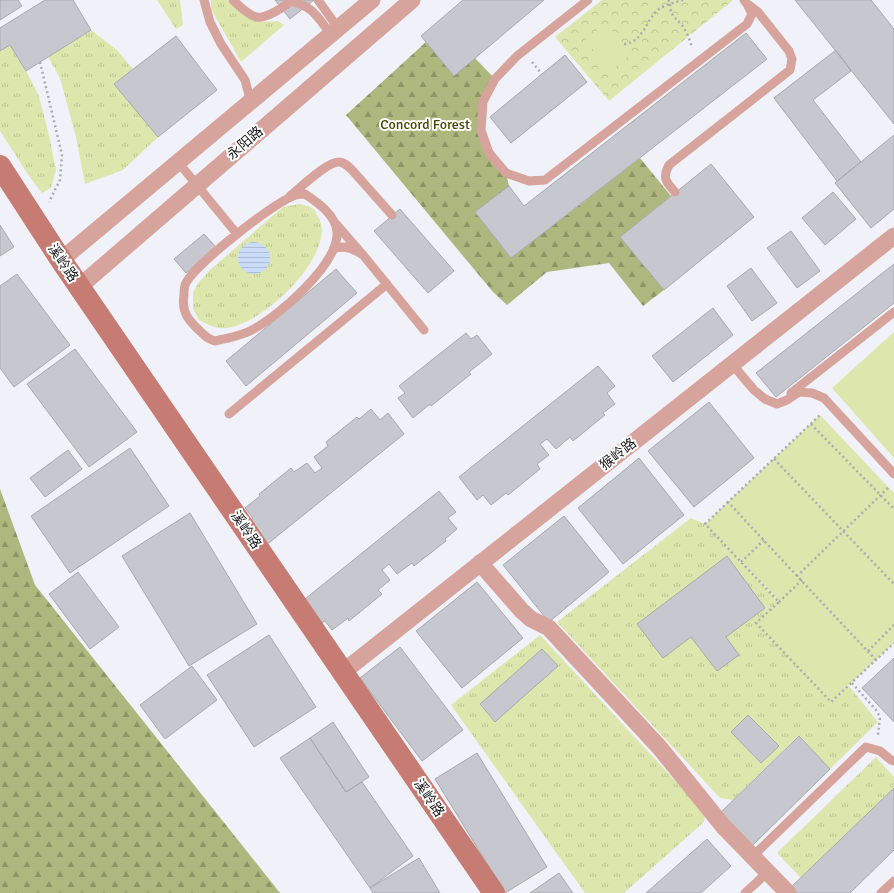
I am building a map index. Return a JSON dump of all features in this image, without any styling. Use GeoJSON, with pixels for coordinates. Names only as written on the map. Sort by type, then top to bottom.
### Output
{"type":"FeatureCollection","features":[{"type":"Feature","properties":{"kind":"street","name":"永阳路"},"geometry":{"type":"LineString","coordinates":[[61,260],[372,0]]}},
{"type":"Feature","properties":{"kind":"street","name":"永阳路"},"geometry":{"type":"LineString","coordinates":[[79,286],[412,0]]}},
{"type":"Feature","properties":{"kind":"street","name":"溪岭路"},"geometry":{"type":"LineString","coordinates":[[0,166],[61,260],[494,893]]}},
{"type":"Feature","properties":{"kind":"street","name":"猴岭路"},"geometry":{"type":"LineString","coordinates":[[343,672],[894,236]]}},
{"type":"Feature","properties":{"kind":"street"},"geometry":{"type":"LineString","coordinates":[[480,563],[522,611],[531,619],[549,628],[660,748],[723,826],[788,893]]}},
{"type":"Feature","properties":{"kind":"lane"},"geometry":{"type":"LineString","coordinates":[[204,0],[210,22],[221,44],[245,80],[250,95],[246,106]]}},
{"type":"Feature","properties":{"kind":"lane"},"geometry":{"type":"LineString","coordinates":[[233,0],[240,7],[256,17],[264,16],[281,9],[291,1],[302,4],[312,10],[335,31]]}},
{"type":"Feature","properties":{"kind":"lane"},"geometry":{"type":"LineString","coordinates":[[318,0],[335,31]]}},
{"type":"Feature","properties":{"kind":"lane"},"geometry":{"type":"LineString","coordinates":[[588,0],[517,56],[496,79],[483,102],[481,130],[489,153],[506,173],[529,181],[545,180],[747,24],[752,14],[746,2]]}},
{"type":"Feature","properties":{"kind":"lane"},"geometry":{"type":"LineString","coordinates":[[675,192],[666,182],[666,172],[669,165],[790,70],[792,59],[789,51],[758,12],[746,2]]}},
{"type":"Feature","properties":{"kind":"lane"},"geometry":{"type":"LineString","coordinates":[[333,220],[337,232],[334,249],[316,275],[293,301],[270,319],[250,332],[215,341],[205,336],[190,322],[184,312],[183,300],[186,283],[199,267],[237,234],[284,201],[330,163],[339,161],[346,164],[392,216]]}},
{"type":"Feature","properties":{"kind":"lane"},"geometry":{"type":"LineString","coordinates":[[178,162],[196,186],[237,234]]}},
{"type":"Feature","properties":{"kind":"lane"},"geometry":{"type":"LineString","coordinates":[[315,201],[309,188],[316,174]]}},
{"type":"Feature","properties":{"kind":"lane"},"geometry":{"type":"LineString","coordinates":[[284,201],[296,195],[305,194],[325,210],[424,330]]}},
{"type":"Feature","properties":{"kind":"lane"},"geometry":{"type":"LineString","coordinates":[[334,249],[339,246],[346,247],[363,255]]}},
{"type":"Feature","properties":{"kind":"lane"},"geometry":{"type":"LineString","coordinates":[[228,414],[387,284]]}},
{"type":"Feature","properties":{"kind":"lane"},"geometry":{"type":"LineString","coordinates":[[777,404],[894,312]]}},
{"type":"Feature","properties":{"kind":"lane"},"geometry":{"type":"LineString","coordinates":[[732,364],[754,390],[765,399],[777,404],[787,400],[799,392],[812,393],[824,398],[894,474]]}},
{"type":"Feature","properties":{"kind":"lane"},"geometry":{"type":"LineString","coordinates":[[752,856],[866,747],[880,751],[894,761]]}},
{"type":"Feature","properties":{"kind":"lane"},"geometry":{"type":"LineString","coordinates":[[745,893],[768,872]]}},
{"type":"Feature","properties":{"kind":"lane"},"geometry":{"type":"LineString","coordinates":[[881,893],[894,881]]}},
{"type":"Feature","properties":{"kind":"path"},"geometry":{"type":"LineString","coordinates":[[668,0],[670,12],[681,24],[691,43],[698,62]]}},
{"type":"Feature","properties":{"kind":"path"},"geometry":{"type":"LineString","coordinates":[[624,44],[628,44],[638,38],[659,9],[683,0]]}},
{"type":"Feature","properties":{"kind":"path"},"geometry":{"type":"LineString","coordinates":[[32,216],[48,203],[60,180],[62,155],[40,62]]}},
{"type":"Feature","properties":{"kind":"path"},"geometry":{"type":"LineString","coordinates":[[779,602],[705,524],[811,424],[830,404]]}},
{"type":"Feature","properties":{"kind":"path"},"geometry":{"type":"LineString","coordinates":[[811,424],[894,509]]}},
{"type":"Feature","properties":{"kind":"path"},"geometry":{"type":"LineString","coordinates":[[774,459],[894,584]]}},
{"type":"Feature","properties":{"kind":"path"},"geometry":{"type":"LineString","coordinates":[[798,576],[894,483]]}},
{"type":"Feature","properties":{"kind":"path"},"geometry":{"type":"LineString","coordinates":[[728,502],[876,660]]}},
{"type":"Feature","properties":{"kind":"path"},"geometry":{"type":"LineString","coordinates":[[741,562],[764,540]]}},
{"type":"Feature","properties":{"kind":"path"},"geometry":{"type":"LineString","coordinates":[[802,580],[756,623],[831,702],[894,643]]}},
{"type":"Feature","properties":{"kind":"path"},"geometry":{"type":"LineString","coordinates":[[868,650],[894,625]]}},
{"type":"Feature","properties":{"kind":"path"},"geometry":{"type":"LineString","coordinates":[[852,683],[876,710],[880,717],[878,738],[880,751]]}},
{"type":"Feature","properties":{"kind":"green space"},"geometry":{"type":"Polygon","coordinates":[[[157,0],[180,0],[183,25],[176,29],[157,0]]]}},
{"type":"Feature","properties":{"kind":"green space"},"geometry":{"type":"Polygon","coordinates":[[[211,0],[227,0],[239,11],[250,18],[262,22],[278,21],[284,25],[241,62],[211,9],[211,0]]]}},
{"type":"Feature","properties":{"kind":"green space"},"geometry":{"type":"Polygon","coordinates":[[[602,0],[732,1],[609,101],[555,37],[602,0]]]}},
{"type":"Feature","properties":{"kind":"green space"},"geometry":{"type":"Polygon","coordinates":[[[606,23],[631,54],[611,71],[585,40],[606,23]]]}},
{"type":"Feature","properties":{"kind":"green space"},"geometry":{"type":"Polygon","coordinates":[[[91,30],[117,50],[133,69],[115,84],[158,137],[123,170],[85,184],[76,137],[60,78],[48,57],[91,30]]]}},
{"type":"Feature","properties":{"kind":"green space","name":"Concord Forest"},"geometry":{"type":"Polygon","coordinates":[[[426,42],[454,76],[475,58],[495,79],[483,102],[481,130],[506,173],[509,186],[475,212],[511,258],[640,158],[671,196],[621,237],[664,290],[643,306],[609,263],[547,272],[507,305],[493,292],[346,115],[426,42]]]}},
{"type":"Feature","properties":{"kind":"green space"},"geometry":{"type":"Polygon","coordinates":[[[10,45],[39,96],[49,135],[56,170],[51,188],[42,193],[29,176],[0,131],[0,51],[10,45]]]}},
{"type":"Feature","properties":{"kind":"green space"},"geometry":{"type":"Polygon","coordinates":[[[300,204],[313,208],[322,230],[318,248],[307,268],[292,287],[254,318],[235,326],[219,328],[199,320],[193,309],[193,292],[199,282],[211,269],[283,207],[300,204]]]}},
{"type":"Feature","properties":{"kind":"green space"},"geometry":{"type":"Polygon","coordinates":[[[894,332],[894,458],[832,388],[894,332]]]}},
{"type":"Feature","properties":{"kind":"green space"},"geometry":{"type":"Polygon","coordinates":[[[820,415],[894,493],[894,643],[831,702],[756,623],[779,601],[705,524],[820,415]]]}},
{"type":"Feature","properties":{"kind":"green space"},"geometry":{"type":"Polygon","coordinates":[[[0,489],[35,585],[280,893],[0,893],[0,489]]]}},
{"type":"Feature","properties":{"kind":"green space"},"geometry":{"type":"Polygon","coordinates":[[[691,518],[705,524],[779,602],[831,702],[849,686],[878,722],[830,769],[798,736],[733,800],[720,798],[557,622],[691,518]]]}},
{"type":"Feature","properties":{"kind":"green space"},"geometry":{"type":"Polygon","coordinates":[[[540,635],[705,813],[704,822],[624,893],[585,893],[451,705],[540,635]]]}},
{"type":"Feature","properties":{"kind":"green space"},"geometry":{"type":"Polygon","coordinates":[[[876,757],[894,777],[894,788],[801,878],[777,853],[876,757]]]}},
{"type":"Feature","properties":{"kind":"water"},"geometry":{"type":"Polygon","coordinates":[[[254,242],[265,247],[270,258],[265,269],[254,274],[243,269],[238,258],[243,247],[254,242]]]}},
{"type":"Feature","properties":{"kind":"building"},"geometry":{"type":"Polygon","coordinates":[[[0,0],[18,0],[22,6],[0,20],[0,0]]]}},
{"type":"Feature","properties":{"kind":"building"},"geometry":{"type":"Polygon","coordinates":[[[45,0],[73,0],[91,30],[26,71],[10,45],[0,51],[0,28],[45,0]]]}},
{"type":"Feature","properties":{"kind":"building"},"geometry":{"type":"Polygon","coordinates":[[[275,0],[314,0],[290,19],[275,0]]]}},
{"type":"Feature","properties":{"kind":"building"},"geometry":{"type":"Polygon","coordinates":[[[463,0],[544,0],[454,76],[421,36],[463,0]]]}},
{"type":"Feature","properties":{"kind":"building"},"geometry":{"type":"Polygon","coordinates":[[[795,0],[871,0],[894,29],[894,124],[795,0]]]}},
{"type":"Feature","properties":{"kind":"building"},"geometry":{"type":"Polygon","coordinates":[[[746,33],[767,59],[511,258],[475,212],[509,186],[524,206],[746,33]]]}},
{"type":"Feature","properties":{"kind":"building"},"geometry":{"type":"Polygon","coordinates":[[[176,36],[217,90],[158,137],[114,84],[176,36]]]}},
{"type":"Feature","properties":{"kind":"building"},"geometry":{"type":"Polygon","coordinates":[[[836,50],[851,71],[813,100],[861,162],[837,181],[774,98],[836,50]]]}},
{"type":"Feature","properties":{"kind":"building"},"geometry":{"type":"Polygon","coordinates":[[[565,55],[587,82],[511,143],[490,117],[565,55]]]}},
{"type":"Feature","properties":{"kind":"building"},"geometry":{"type":"Polygon","coordinates":[[[894,135],[894,209],[871,228],[835,183],[894,135]]]}},
{"type":"Feature","properties":{"kind":"building"},"geometry":{"type":"Polygon","coordinates":[[[711,164],[754,217],[664,290],[620,237],[711,164]]]}},
{"type":"Feature","properties":{"kind":"building"},"geometry":{"type":"Polygon","coordinates":[[[833,192],[856,219],[825,245],[802,218],[833,192]]]}},
{"type":"Feature","properties":{"kind":"building"},"geometry":{"type":"Polygon","coordinates":[[[400,209],[454,271],[428,293],[374,231],[400,209]]]}},
{"type":"Feature","properties":{"kind":"building"},"geometry":{"type":"Polygon","coordinates":[[[0,225],[14,247],[0,256],[0,225]]]}},
{"type":"Feature","properties":{"kind":"building"},"geometry":{"type":"Polygon","coordinates":[[[791,231],[820,271],[797,288],[767,248],[791,231]]]}},
{"type":"Feature","properties":{"kind":"building"},"geometry":{"type":"Polygon","coordinates":[[[204,234],[216,247],[186,273],[174,259],[204,234]]]}},
{"type":"Feature","properties":{"kind":"building"},"geometry":{"type":"Polygon","coordinates":[[[894,264],[894,303],[776,397],[756,373],[894,264]]]}},
{"type":"Feature","properties":{"kind":"building"},"geometry":{"type":"Polygon","coordinates":[[[751,268],[777,303],[752,321],[727,286],[751,268]]]}},
{"type":"Feature","properties":{"kind":"building"},"geometry":{"type":"Polygon","coordinates":[[[336,269],[357,293],[246,386],[226,361],[336,269]]]}},
{"type":"Feature","properties":{"kind":"building"},"geometry":{"type":"Polygon","coordinates":[[[17,274],[70,345],[14,387],[0,368],[0,286],[17,274]]]}},
{"type":"Feature","properties":{"kind":"building"},"geometry":{"type":"Polygon","coordinates":[[[713,308],[733,335],[673,382],[652,356],[713,308]]]}},
{"type":"Feature","properties":{"kind":"building"},"geometry":{"type":"Polygon","coordinates":[[[466,333],[471,339],[477,335],[492,354],[469,372],[471,374],[431,406],[430,404],[413,418],[398,398],[405,393],[399,386],[466,333]]]}},
{"type":"Feature","properties":{"kind":"building"},"geometry":{"type":"Polygon","coordinates":[[[75,349],[137,432],[89,467],[27,384],[75,349]]]}},
{"type":"Feature","properties":{"kind":"building"},"geometry":{"type":"Polygon","coordinates":[[[598,366],[615,386],[607,393],[615,404],[603,413],[605,415],[573,441],[570,437],[556,449],[547,439],[540,444],[549,455],[537,464],[540,469],[508,495],[506,493],[491,505],[483,495],[477,500],[459,477],[598,366]]]}},
{"type":"Feature","properties":{"kind":"building"},"geometry":{"type":"Polygon","coordinates":[[[709,402],[754,458],[694,507],[648,451],[709,402]]]}},
{"type":"Feature","properties":{"kind":"building"},"geometry":{"type":"Polygon","coordinates":[[[371,409],[380,420],[388,413],[404,434],[265,546],[247,523],[253,518],[245,508],[260,496],[259,494],[291,468],[294,472],[307,463],[315,473],[322,468],[314,457],[328,446],[326,442],[357,417],[359,419],[371,409]]]}},
{"type":"Feature","properties":{"kind":"building"},"geometry":{"type":"Polygon","coordinates":[[[130,448],[169,506],[70,573],[31,516],[130,448]]]}},
{"type":"Feature","properties":{"kind":"building"},"geometry":{"type":"Polygon","coordinates":[[[68,450],[82,469],[45,497],[30,478],[68,450]]]}},
{"type":"Feature","properties":{"kind":"building"},"geometry":{"type":"Polygon","coordinates":[[[639,458],[684,515],[623,564],[578,508],[639,458]]]}},
{"type":"Feature","properties":{"kind":"building"},"geometry":{"type":"Polygon","coordinates":[[[439,491],[456,512],[448,518],[457,529],[445,539],[446,541],[414,566],[412,563],[397,574],[389,564],[382,570],[390,580],[378,590],[382,594],[349,621],[348,618],[332,630],[325,621],[318,625],[300,603],[439,491]]]}},
{"type":"Feature","properties":{"kind":"building"},"geometry":{"type":"Polygon","coordinates":[[[190,513],[257,624],[189,666],[122,556],[190,513]]]}},
{"type":"Feature","properties":{"kind":"building"},"geometry":{"type":"Polygon","coordinates":[[[564,516],[609,572],[549,622],[503,565],[564,516]]]}},
{"type":"Feature","properties":{"kind":"building"},"geometry":{"type":"Polygon","coordinates":[[[727,556],[765,608],[726,637],[739,655],[717,671],[691,637],[663,658],[637,624],[727,556]]]}},
{"type":"Feature","properties":{"kind":"building"},"geometry":{"type":"Polygon","coordinates":[[[78,572],[119,627],[90,649],[49,594],[78,572]]]}},
{"type":"Feature","properties":{"kind":"building"},"geometry":{"type":"Polygon","coordinates":[[[477,582],[523,638],[462,688],[416,631],[477,582]]]}},
{"type":"Feature","properties":{"kind":"building"},"geometry":{"type":"Polygon","coordinates":[[[269,635],[316,707],[254,747],[207,675],[269,635]]]}},
{"type":"Feature","properties":{"kind":"building"},"geometry":{"type":"Polygon","coordinates":[[[400,647],[463,730],[422,761],[360,678],[400,647]]]}},
{"type":"Feature","properties":{"kind":"building"},"geometry":{"type":"Polygon","coordinates":[[[542,649],[558,666],[495,722],[480,704],[542,649]]]}},
{"type":"Feature","properties":{"kind":"building"},"geometry":{"type":"Polygon","coordinates":[[[894,658],[894,722],[862,688],[894,658]]]}},
{"type":"Feature","properties":{"kind":"building"},"geometry":{"type":"Polygon","coordinates":[[[192,666],[217,700],[165,739],[140,705],[192,666]]]}},
{"type":"Feature","properties":{"kind":"building"},"geometry":{"type":"Polygon","coordinates":[[[748,715],[779,746],[761,763],[731,732],[748,715]]]}},
{"type":"Feature","properties":{"kind":"building"},"geometry":{"type":"Polygon","coordinates":[[[333,722],[369,777],[346,792],[310,738],[333,722]]]}},
{"type":"Feature","properties":{"kind":"building"},"geometry":{"type":"Polygon","coordinates":[[[799,736],[830,769],[751,847],[719,814],[799,736]]]}},
{"type":"Feature","properties":{"kind":"building"},"geometry":{"type":"Polygon","coordinates":[[[310,738],[346,792],[362,782],[413,856],[370,888],[280,758],[310,738]]]}},
{"type":"Feature","properties":{"kind":"building"},"geometry":{"type":"Polygon","coordinates":[[[477,753],[547,867],[505,893],[435,779],[477,753]]]}},
{"type":"Feature","properties":{"kind":"building"},"geometry":{"type":"Polygon","coordinates":[[[894,788],[894,850],[850,893],[793,893],[789,889],[894,788]]]}},
{"type":"Feature","properties":{"kind":"building"},"geometry":{"type":"Polygon","coordinates":[[[707,839],[731,866],[701,893],[646,893],[707,839]]]}},
{"type":"Feature","properties":{"kind":"building"},"geometry":{"type":"Polygon","coordinates":[[[419,858],[440,893],[373,893],[370,888],[419,858]]]}},
{"type":"Feature","properties":{"kind":"building"},"geometry":{"type":"Polygon","coordinates":[[[559,873],[573,893],[530,893],[559,873]]]}}]}
